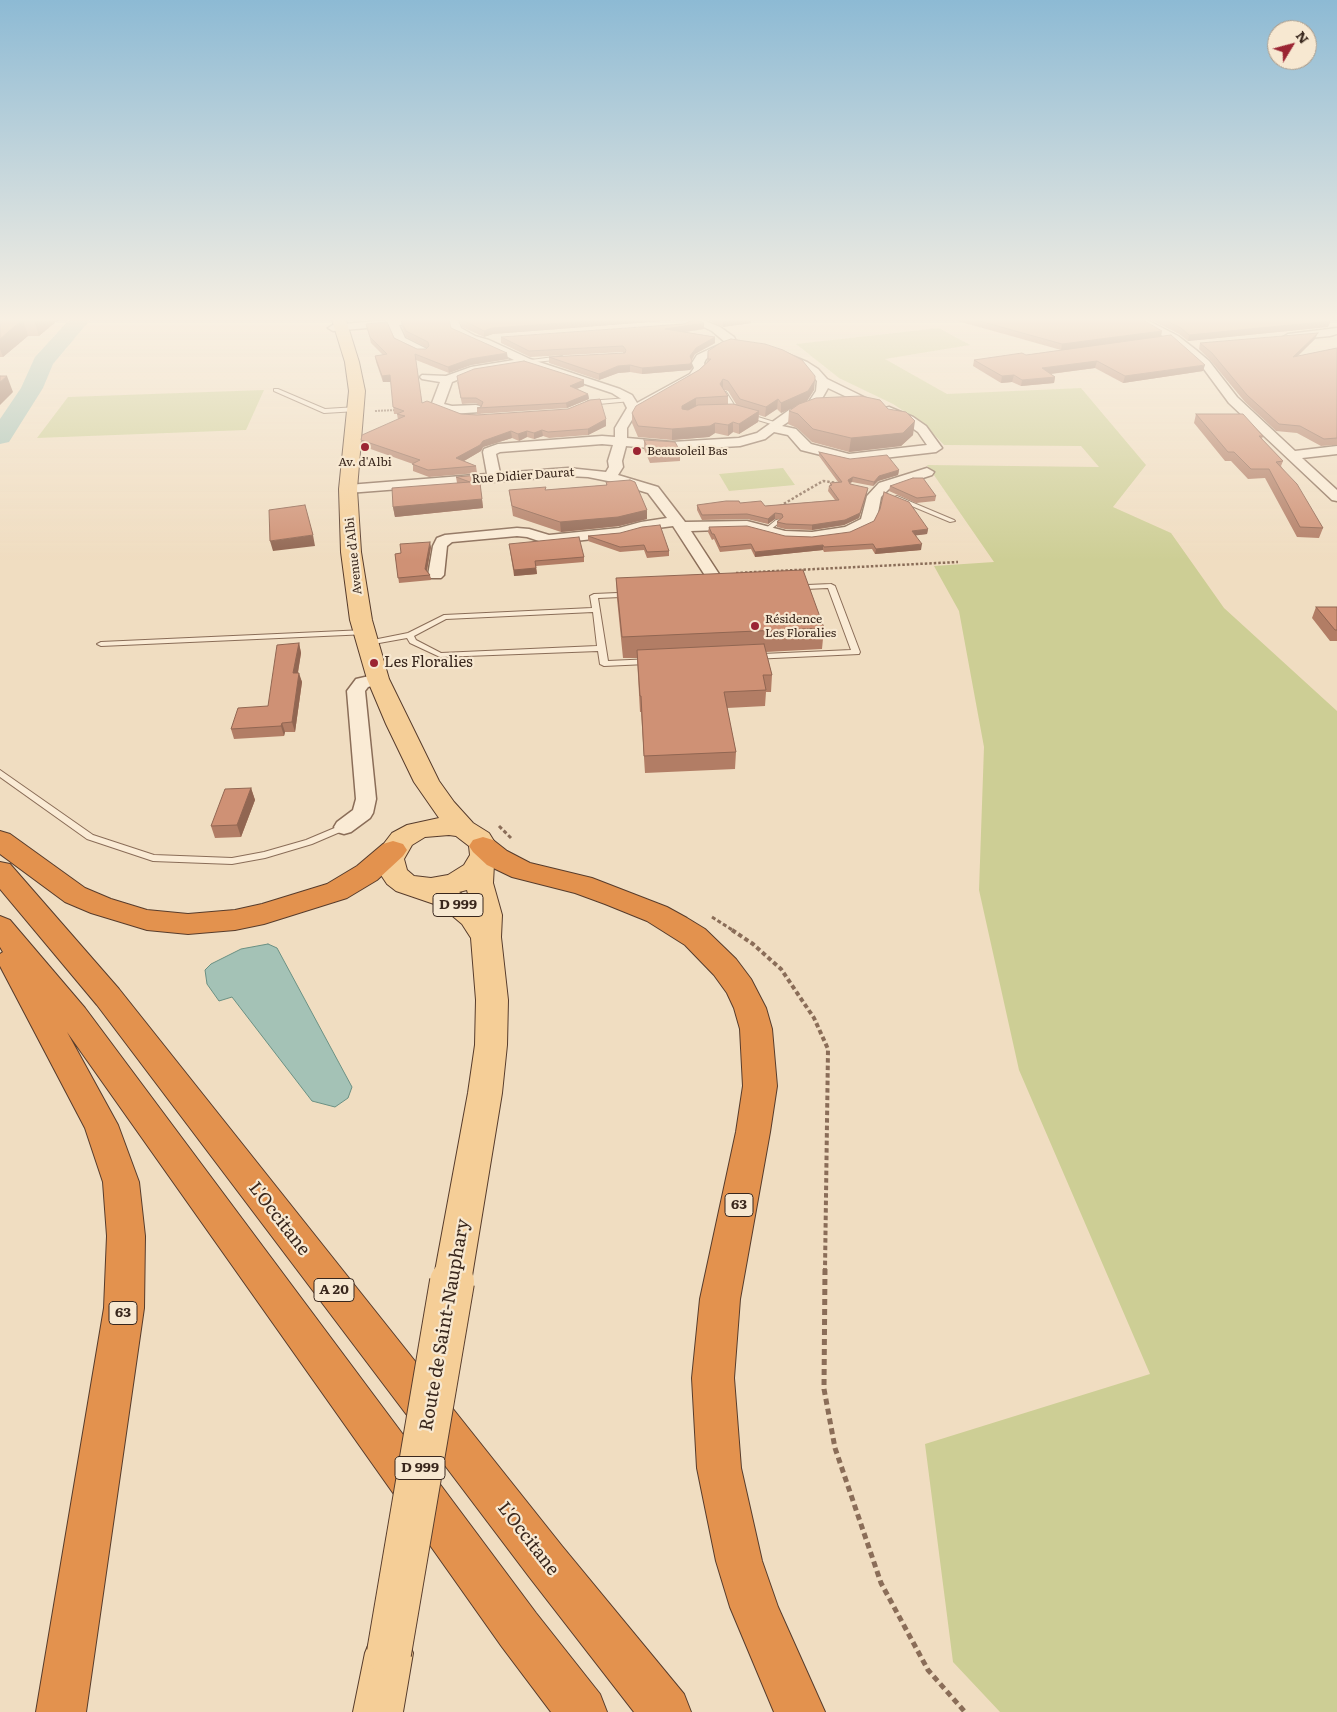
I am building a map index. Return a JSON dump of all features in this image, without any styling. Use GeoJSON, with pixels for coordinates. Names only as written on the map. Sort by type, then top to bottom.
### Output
{"type":"FeatureCollection","features":[{"type":"Feature","properties":{"kind":"highway"},"geometry":{"type":"LineString","coordinates":[[0,840],[75,895],[147,920],[188,924],[235,920],[264,914],[337,891],[366,873],[398,844]]}},
{"type":"Feature","properties":{"kind":"highway","name":"63"},"geometry":{"type":"LineString","coordinates":[[476,846],[522,870],[582,885],[615,896],[658,914],[677,925],[695,937],[725,966],[740,987],[750,1008],[756,1029],[760,1086],[753,1132],[720,1299],[713,1378],[719,1468],[739,1561],[754,1607],[774,1658],[800,1712]]}},
{"type":"Feature","properties":{"kind":"highway","name":"L'Occitane"},"geometry":{"type":"LineString","coordinates":[[0,871],[108,996],[546,1562],[666,1712]]}},
{"type":"Feature","properties":{"kind":"highway"},"geometry":{"type":"LineString","coordinates":[[0,926],[74,1017],[495,1598],[582,1712]]}},
{"type":"Feature","properties":{"kind":"highway","name":"63"},"geometry":{"type":"LineString","coordinates":[[0,940],[101,1125],[121,1182],[126,1236],[124,1308],[61,1712]]}},
{"type":"Feature","properties":{"kind":"main road","name":"Avenue d'Albi"},"geometry":{"type":"LineString","coordinates":[[359,400],[362,410],[348,488],[351,552],[367,638],[378,679],[427,782],[476,846]]}},
{"type":"Feature","properties":{"kind":"main road"},"geometry":{"type":"LineString","coordinates":[[398,844],[416,831],[432,827],[449,826],[476,846],[474,872],[456,884],[431,888],[406,884],[391,869],[390,859],[398,844],[418,820],[428,801],[427,782]]}},
{"type":"Feature","properties":{"kind":"main road","name":"Route de Saint-Nauphary"},"geometry":{"type":"LineString","coordinates":[[378,1712],[485,1093],[492,1000],[486,937],[487,915],[479,883],[476,846]]}},
{"type":"Feature","properties":{"kind":"main road","name":"Route de Saint-Nauphary"},"geometry":{"type":"LineString","coordinates":[[419,887],[447,898],[459,906],[472,917],[486,937]]}},
{"type":"Feature","properties":{"kind":"street"},"geometry":{"type":"LineString","coordinates":[[439,400],[439,406],[458,414],[476,409]]}},
{"type":"Feature","properties":{"kind":"street"},"geometry":{"type":"LineString","coordinates":[[812,406],[816,400]]}},
{"type":"Feature","properties":{"kind":"street"},"geometry":{"type":"LineString","coordinates":[[775,426],[792,432],[806,447],[849,458],[937,451],[922,429],[909,420],[863,400]]}},
{"type":"Feature","properties":{"kind":"street"},"geometry":{"type":"LineString","coordinates":[[1233,400],[1337,497]]}},
{"type":"Feature","properties":{"kind":"street"},"geometry":{"type":"LineString","coordinates":[[610,477],[616,468],[615,461],[628,401]]}},
{"type":"Feature","properties":{"kind":"street"},"geometry":{"type":"LineString","coordinates":[[494,478],[489,452],[498,448],[602,440],[620,440],[672,446],[740,442],[761,436],[793,413],[812,406],[872,404]]}},
{"type":"Feature","properties":{"kind":"street"},"geometry":{"type":"LineString","coordinates":[[1291,455],[1337,450]]}},
{"type":"Feature","properties":{"kind":"street","name":"Rue Didier Daurat"},"geometry":{"type":"LineString","coordinates":[[348,488],[568,472],[610,477],[654,490],[679,524],[711,574]]}},
{"type":"Feature","properties":{"kind":"street"},"geometry":{"type":"LineString","coordinates":[[436,575],[440,546],[442,542],[450,538],[517,532],[529,533],[548,540],[620,532],[641,526],[679,524],[772,526],[785,535],[812,536],[848,531],[867,522],[871,513],[874,496],[879,491],[895,481],[927,472]]}},
{"type":"Feature","properties":{"kind":"street"},"geometry":{"type":"LineString","coordinates":[[344,826],[363,813],[366,799],[356,691],[362,683],[378,679]]}},
{"type":"Feature","properties":{"kind":"lane"},"geometry":{"type":"LineString","coordinates":[[299,400],[324,411],[362,410]]}},
{"type":"Feature","properties":{"kind":"lane"},"geometry":{"type":"LineString","coordinates":[[728,400],[734,410]]}},
{"type":"Feature","properties":{"kind":"lane"},"geometry":{"type":"LineString","coordinates":[[582,406],[588,403],[628,401]]}},
{"type":"Feature","properties":{"kind":"lane"},"geometry":{"type":"LineString","coordinates":[[725,410],[734,410],[775,426]]}},
{"type":"Feature","properties":{"kind":"lane"},"geometry":{"type":"LineString","coordinates":[[852,486],[879,491],[952,520]]}},
{"type":"Feature","properties":{"kind":"lane"},"geometry":{"type":"LineString","coordinates":[[711,574],[714,590]]}},
{"type":"Feature","properties":{"kind":"lane"},"geometry":{"type":"LineString","coordinates":[[831,586],[856,652],[604,664],[594,596],[714,590],[831,586]]}},
{"type":"Feature","properties":{"kind":"lane"},"geometry":{"type":"LineString","coordinates":[[101,644],[367,638],[410,635],[444,617],[596,610]]}},
{"type":"Feature","properties":{"kind":"lane"},"geometry":{"type":"LineString","coordinates":[[410,635],[413,641],[440,655],[602,648]]}},
{"type":"Feature","properties":{"kind":"lane"},"geometry":{"type":"LineString","coordinates":[[0,773],[90,837],[153,858],[232,861],[264,855],[309,842],[344,826]]}},
{"type":"Feature","properties":{"kind":"path"},"geometry":{"type":"LineString","coordinates":[[362,410],[439,406]]}},
{"type":"Feature","properties":{"kind":"path"},"geometry":{"type":"LineString","coordinates":[[772,526],[773,510],[823,481],[852,486]]}},
{"type":"Feature","properties":{"kind":"path"},"geometry":{"type":"LineString","coordinates":[[711,574],[958,562]]}},
{"type":"Feature","properties":{"kind":"green space"},"geometry":{"type":"Polygon","coordinates":[[[66,400],[260,400],[246,430],[37,438],[66,400]]]}},
{"type":"Feature","properties":{"kind":"green space"},"geometry":{"type":"Polygon","coordinates":[[[884,400],[1091,400],[1146,465],[1113,507],[1171,533],[1224,608],[1337,711],[1337,1712],[1000,1712],[953,1662],[925,1444],[1150,1374],[1019,1070],[979,890],[984,747],[959,611],[934,566],[994,562],[927,465],[1099,467],[1081,446],[944,445],[925,425],[884,400]]]}},
{"type":"Feature","properties":{"kind":"green space"},"geometry":{"type":"Polygon","coordinates":[[[783,468],[795,485],[729,491],[719,474],[783,468]]]}},
{"type":"Feature","properties":{"kind":"shaded area"},"geometry":{"type":"Polygon","coordinates":[[[268,944],[277,948],[352,1087],[348,1098],[335,1107],[312,1101],[232,997],[219,1001],[207,984],[205,970],[211,964],[241,949],[268,944]]]}},
{"type":"Feature","properties":{"kind":"building"},"geometry":{"type":"Polygon","coordinates":[[[392,400],[422,400],[422,403],[427,401],[461,414],[477,415],[568,409],[590,400],[600,400],[606,419],[588,429],[548,432],[542,430],[534,433],[527,431],[518,434],[511,431],[483,441],[480,445],[456,458],[476,466],[428,470],[412,464],[420,460],[361,440],[362,435],[405,416],[397,414],[404,411],[393,407],[392,400]]]}},
{"type":"Feature","properties":{"kind":"building"},"geometry":{"type":"Polygon","coordinates":[[[479,400],[574,400],[566,403],[477,408],[481,407],[483,402],[479,400]]]}},
{"type":"Feature","properties":{"kind":"building"},"geometry":{"type":"Polygon","coordinates":[[[647,400],[693,400],[682,406],[682,409],[688,410],[698,405],[733,404],[759,411],[739,424],[733,422],[728,425],[715,423],[710,426],[672,429],[638,426],[632,413],[636,406],[647,400]]]}},
{"type":"Feature","properties":{"kind":"building"},"geometry":{"type":"Polygon","coordinates":[[[743,400],[777,400],[766,407],[743,400]]]}},
{"type":"Feature","properties":{"kind":"building"},"geometry":{"type":"Polygon","coordinates":[[[811,400],[879,400],[888,409],[906,412],[915,421],[903,433],[851,438],[813,429],[798,414],[789,411],[799,404],[811,400]]]}},
{"type":"Feature","properties":{"kind":"building"},"geometry":{"type":"Polygon","coordinates":[[[1252,400],[1337,400],[1337,438],[1324,439],[1300,426],[1279,424],[1252,400]]]}},
{"type":"Feature","properties":{"kind":"building"},"geometry":{"type":"Polygon","coordinates":[[[1196,414],[1243,414],[1263,436],[1259,436],[1283,461],[1276,462],[1297,484],[1323,528],[1300,527],[1269,469],[1251,469],[1234,452],[1228,452],[1196,414]]]}},
{"type":"Feature","properties":{"kind":"building"},"geometry":{"type":"Polygon","coordinates":[[[644,440],[675,442],[680,451],[650,454],[644,440]]]}},
{"type":"Feature","properties":{"kind":"building"},"geometry":{"type":"Polygon","coordinates":[[[819,452],[850,459],[887,455],[899,470],[879,476],[874,482],[853,477],[848,480],[850,484],[868,488],[860,513],[845,520],[812,525],[786,524],[777,522],[783,517],[782,514],[775,513],[768,519],[747,514],[702,515],[697,505],[726,501],[739,501],[740,503],[761,501],[765,506],[839,500],[829,486],[832,485],[830,483],[842,482],[819,452]]]}},
{"type":"Feature","properties":{"kind":"building"},"geometry":{"type":"Polygon","coordinates":[[[479,475],[482,499],[393,507],[392,488],[470,482],[456,477],[479,475]]]}},
{"type":"Feature","properties":{"kind":"building"},"geometry":{"type":"Polygon","coordinates":[[[913,478],[923,478],[936,496],[917,498],[890,486],[913,478]]]}},
{"type":"Feature","properties":{"kind":"building"},"geometry":{"type":"Polygon","coordinates":[[[630,480],[635,482],[647,510],[618,517],[560,522],[512,506],[509,490],[546,487],[545,490],[607,485],[606,482],[630,480]]]}},
{"type":"Feature","properties":{"kind":"building"},"geometry":{"type":"Polygon","coordinates":[[[884,492],[909,502],[928,529],[912,531],[922,544],[876,549],[873,544],[824,547],[823,545],[755,552],[751,544],[720,547],[709,527],[747,526],[785,536],[812,537],[850,532],[874,521],[880,509],[884,492]]]}},
{"type":"Feature","properties":{"kind":"building"},"geometry":{"type":"Polygon","coordinates":[[[305,505],[313,535],[270,541],[269,510],[305,505]]]}},
{"type":"Feature","properties":{"kind":"building"},"geometry":{"type":"Polygon","coordinates":[[[660,525],[669,551],[647,552],[644,545],[620,547],[588,536],[620,533],[642,527],[660,525]]]}},
{"type":"Feature","properties":{"kind":"building"},"geometry":{"type":"Polygon","coordinates":[[[579,537],[584,557],[535,561],[536,568],[514,570],[509,544],[579,537]]]}},
{"type":"Feature","properties":{"kind":"building"},"geometry":{"type":"Polygon","coordinates":[[[430,542],[425,569],[430,575],[398,578],[395,554],[401,553],[400,544],[430,542]]]}},
{"type":"Feature","properties":{"kind":"building"},"geometry":{"type":"Polygon","coordinates":[[[803,570],[824,628],[622,637],[616,578],[803,570]]]}},
{"type":"Feature","properties":{"kind":"building"},"geometry":{"type":"Polygon","coordinates":[[[1316,607],[1337,607],[1337,630],[1335,630],[1316,607]]]}},
{"type":"Feature","properties":{"kind":"building"},"geometry":{"type":"Polygon","coordinates":[[[299,643],[293,673],[299,673],[292,722],[282,723],[281,726],[231,729],[238,708],[268,706],[277,645],[299,643]]]}},
{"type":"Feature","properties":{"kind":"building"},"geometry":{"type":"Polygon","coordinates":[[[764,644],[772,675],[763,675],[766,690],[724,692],[736,752],[644,756],[637,650],[764,644]]]}},
{"type":"Feature","properties":{"kind":"building"},"geometry":{"type":"Polygon","coordinates":[[[251,788],[237,825],[211,826],[225,789],[251,788]]]}},
{"type":"Feature","properties":{"kind":"waterway"},"geometry":{"type":"LineString","coordinates":[[0,437],[24,400]]}},
{"type":"Feature","properties":{"kind":"place","name":"Av. d'Albi"},"geometry":{"type":"Point","coordinates":[365,447]}},
{"type":"Feature","properties":{"kind":"place","name":"Beausoleil Bas"},"geometry":{"type":"Point","coordinates":[637,451]}},
{"type":"Feature","properties":{"kind":"place","name":"Résidence Les Floralies"},"geometry":{"type":"Point","coordinates":[755,626]}},
{"type":"Feature","properties":{"kind":"place","name":"Les Floralies"},"geometry":{"type":"Point","coordinates":[374,663]}}]}
